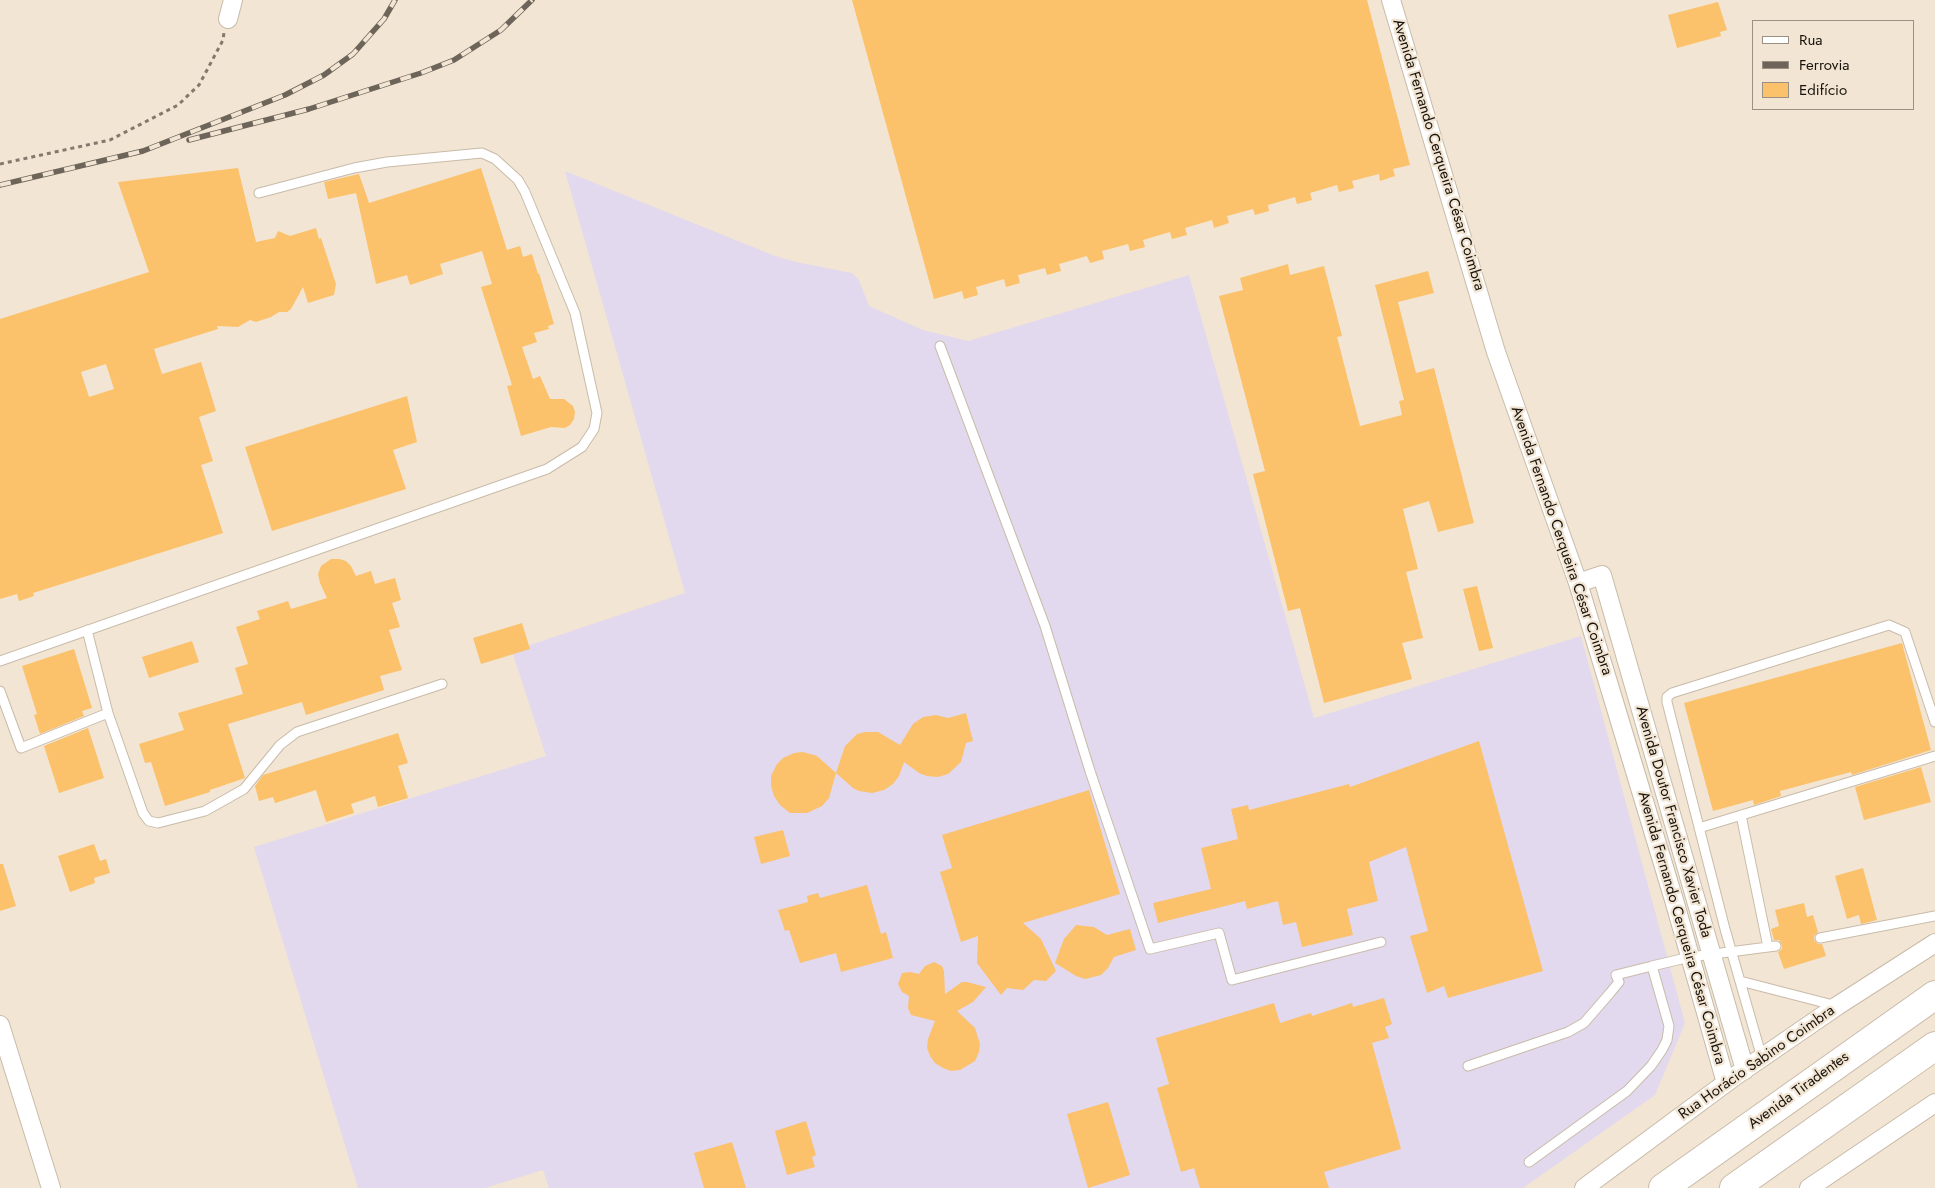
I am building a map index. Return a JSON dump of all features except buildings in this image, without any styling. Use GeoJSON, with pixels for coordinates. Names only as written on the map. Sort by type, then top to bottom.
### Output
{"type":"FeatureCollection","features":[{"type":"Feature","properties":{"kind":"highway","name":"Avenida Tiradentes"},"geometry":{"type":"LineString","coordinates":[[1663,1188],[1935,995]]}},
{"type":"Feature","properties":{"kind":"highway"},"geometry":{"type":"LineString","coordinates":[[1734,1188],[1935,1046]]}},
{"type":"Feature","properties":{"kind":"highway"},"geometry":{"type":"LineString","coordinates":[[1743,1188],[1779,1156]]}},
{"type":"Feature","properties":{"kind":"street"},"geometry":{"type":"LineString","coordinates":[[228,19],[234,0]]}},
{"type":"Feature","properties":{"kind":"street","name":"Avenida Fernando Cerqueira César Coimbra"},"geometry":{"type":"LineString","coordinates":[[1391,0],[1496,352],[1578,583],[1726,1083]]}},
{"type":"Feature","properties":{"kind":"street","name":"Avenida Doutor Francisco Xavier Toda"},"geometry":{"type":"LineString","coordinates":[[1578,583],[1602,575],[1745,1070]]}},
{"type":"Feature","properties":{"kind":"street","name":"Rua Horácio Sabino Coimbra"},"geometry":{"type":"LineString","coordinates":[[1584,1188],[1726,1083],[1837,1006],[1935,943]]}},
{"type":"Feature","properties":{"kind":"street"},"geometry":{"type":"LineString","coordinates":[[0,1025],[51,1188]]}},
{"type":"Feature","properties":{"kind":"street"},"geometry":{"type":"LineString","coordinates":[[1809,1188],[1935,1103]]}},
{"type":"Feature","properties":{"kind":"lane"},"geometry":{"type":"LineString","coordinates":[[0,661],[547,469],[582,447],[594,428],[597,414],[575,313],[525,192],[518,180],[495,159],[482,153],[386,162],[354,168],[259,193]]}},
{"type":"Feature","properties":{"kind":"lane"},"geometry":{"type":"LineString","coordinates":[[940,346],[1045,626],[1090,771],[1150,949],[1219,933],[1232,980],[1382,942]]}},
{"type":"Feature","properties":{"kind":"lane"},"geometry":{"type":"LineString","coordinates":[[1762,1058],[1698,828],[1667,696],[1889,625],[1905,632],[1935,722]]}},
{"type":"Feature","properties":{"kind":"lane"},"geometry":{"type":"LineString","coordinates":[[87,630],[108,713],[143,813],[149,821],[158,824],[205,811],[244,789],[280,745],[297,732],[442,684]]}},
{"type":"Feature","properties":{"kind":"lane"},"geometry":{"type":"LineString","coordinates":[[0,691],[21,748],[108,713]]}},
{"type":"Feature","properties":{"kind":"lane"},"geometry":{"type":"LineString","coordinates":[[1698,828],[1935,756]]}},
{"type":"Feature","properties":{"kind":"lane"},"geometry":{"type":"LineString","coordinates":[[1468,1066],[1568,1032],[1584,1023],[1619,982],[1616,975],[1690,957],[1772,947],[1741,816]]}},
{"type":"Feature","properties":{"kind":"lane"},"geometry":{"type":"LineString","coordinates":[[1820,938],[1935,916]]}},
{"type":"Feature","properties":{"kind":"lane"},"geometry":{"type":"LineString","coordinates":[[1529,1162],[1627,1091],[1651,1066],[1662,1050],[1667,1040],[1669,1026],[1652,966]]}},
{"type":"Feature","properties":{"kind":"lane"},"geometry":{"type":"LineString","coordinates":[[1740,981],[1837,1006]]}},
{"type":"Feature","properties":{"kind":"path"},"geometry":{"type":"LineString","coordinates":[[0,164],[110,140],[178,105],[199,85],[223,40],[228,19]]}},
{"type":"Feature","properties":{"kind":"shaded area"},"geometry":{"type":"Polygon","coordinates":[[[565,171],[775,256],[852,273],[859,280],[869,306],[923,330],[968,341],[1189,275],[1314,718],[1581,636],[1685,1023],[1655,1095],[1523,1188],[549,1188],[543,1170],[485,1188],[358,1188],[254,847],[546,756],[512,651],[685,593],[565,171]]]}},
{"type":"Feature","properties":{"kind":"railway"},"geometry":{"type":"LineString","coordinates":[[0,185],[143,151],[285,95],[324,75],[353,54],[384,19],[395,0]]}},
{"type":"Feature","properties":{"kind":"railway"},"geometry":{"type":"LineString","coordinates":[[189,140],[309,109],[421,73],[454,60],[501,30],[532,0]]}}]}
